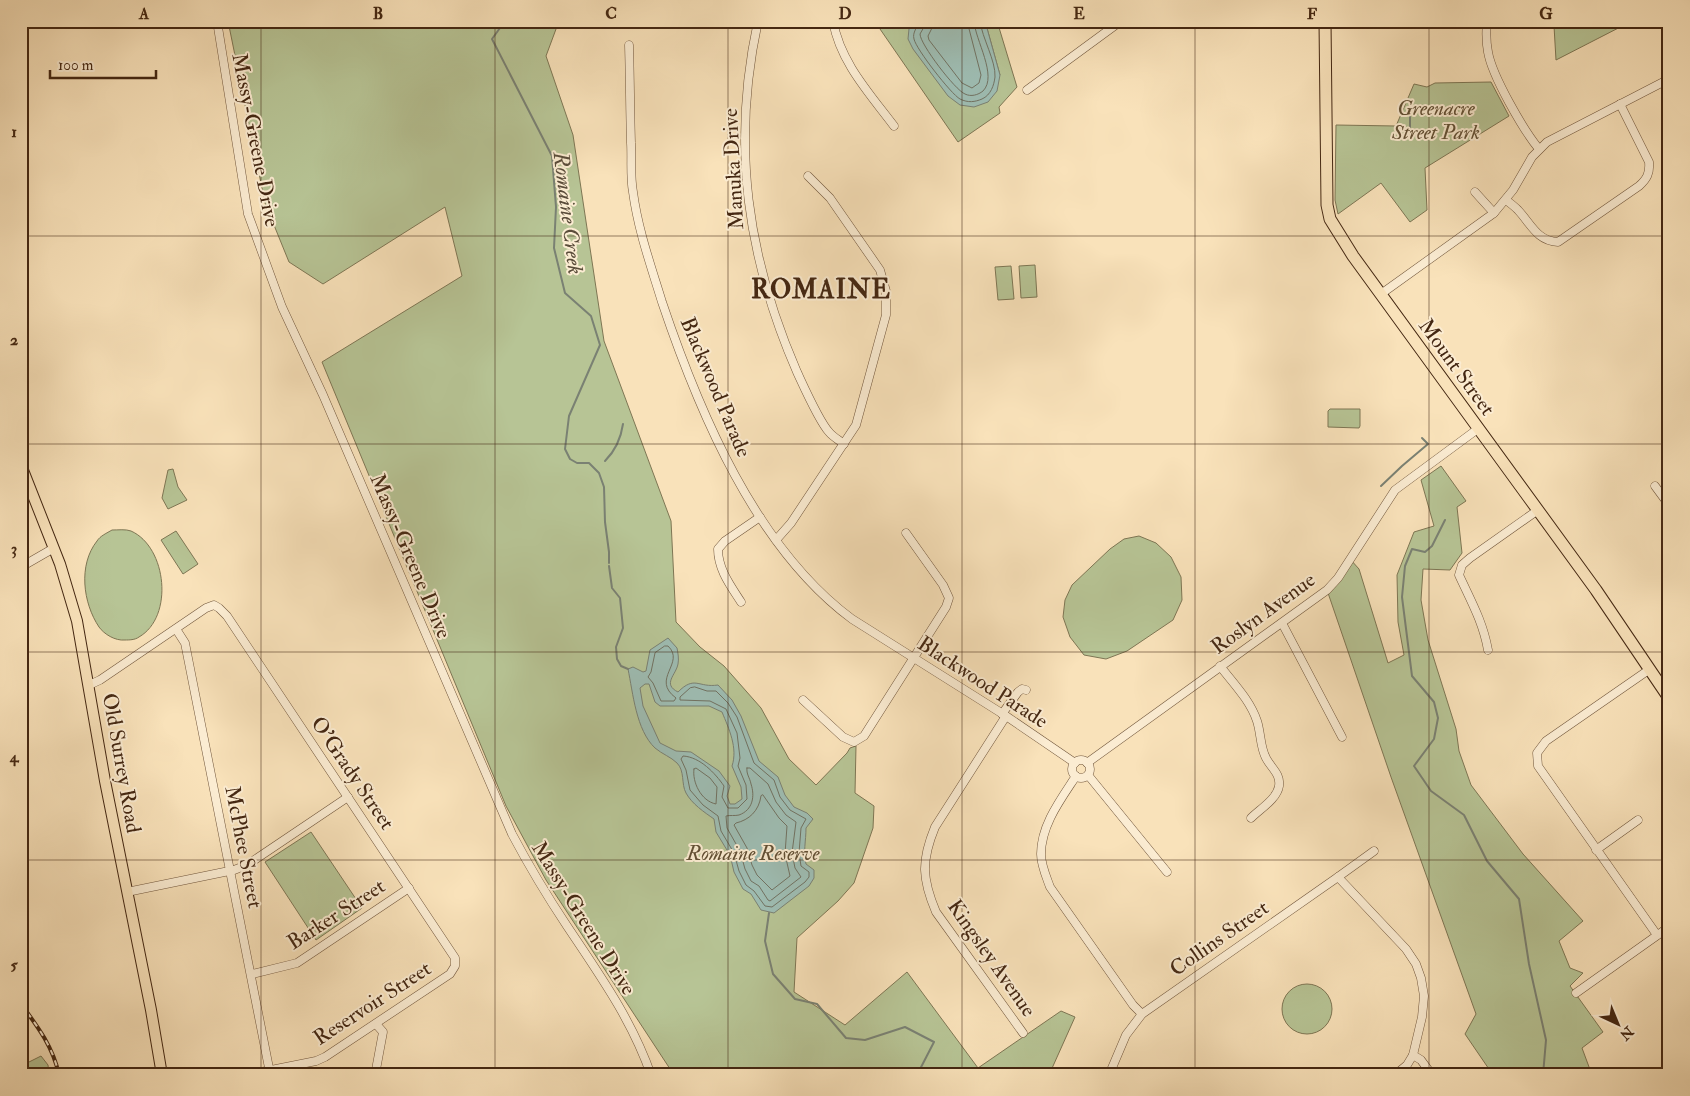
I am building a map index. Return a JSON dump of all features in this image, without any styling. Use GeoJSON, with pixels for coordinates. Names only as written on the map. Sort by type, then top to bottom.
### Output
{"type":"FeatureCollection","features":[{"type":"Feature","properties":{"kind":"highway","name":"Mount Street"},"geometry":{"type":"LineString","coordinates":[[1325,21],[1327,205],[1330,219],[1341,238],[1596,590],[1667,692]]}},
{"type":"Feature","properties":{"kind":"main road","name":"Old Surrey Road"},"geometry":{"type":"LineString","coordinates":[[21,466],[54,548],[77,620],[105,781],[151,1010],[162,1075]]}},
{"type":"Feature","properties":{"kind":"street","name":"Massy-Greene Drive"},"geometry":{"type":"LineString","coordinates":[[217,21],[248,214],[282,307],[323,395],[512,834],[536,878],[627,1019],[651,1075]]}},
{"type":"Feature","properties":{"kind":"street","name":"Manuka Drive"},"geometry":{"type":"LineString","coordinates":[[758,21],[748,78],[745,147],[747,193],[756,252],[780,333],[802,382],[827,431],[844,444]]}},
{"type":"Feature","properties":{"kind":"street"},"geometry":{"type":"LineString","coordinates":[[833,21],[840,47],[851,67],[894,126]]}},
{"type":"Feature","properties":{"kind":"street"},"geometry":{"type":"LineString","coordinates":[[1027,90],[1121,21]]}},
{"type":"Feature","properties":{"kind":"street"},"geometry":{"type":"LineString","coordinates":[[1487,21],[1485,35],[1493,69],[1530,138],[1539,149]]}},
{"type":"Feature","properties":{"kind":"street","name":"Blackwood Parade"},"geometry":{"type":"LineString","coordinates":[[629,45],[632,190],[643,241],[674,338],[694,391],[720,447],[760,517],[809,581],[832,604],[852,619],[1004,715],[1075,763]]}},
{"type":"Feature","properties":{"kind":"street"},"geometry":{"type":"LineString","coordinates":[[1381,294],[1494,213],[1506,200],[1539,149],[1547,142],[1669,79]]}},
{"type":"Feature","properties":{"kind":"street"},"geometry":{"type":"LineString","coordinates":[[1506,200],[1518,210],[1541,238],[1549,242],[1558,242],[1639,186],[1646,180],[1650,171],[1649,162],[1620,104]]}},
{"type":"Feature","properties":{"kind":"street"},"geometry":{"type":"LineString","coordinates":[[776,540],[791,523],[856,424],[886,315],[886,291],[880,270],[830,198],[808,176]]}},
{"type":"Feature","properties":{"kind":"street"},"geometry":{"type":"LineString","coordinates":[[1475,192],[1494,213]]}},
{"type":"Feature","properties":{"kind":"street","name":"Roslyn Avenue"},"geometry":{"type":"LineString","coordinates":[[1087,763],[1327,590],[1338,578],[1395,490],[1479,428]]}},
{"type":"Feature","properties":{"kind":"street"},"geometry":{"type":"LineString","coordinates":[[1655,486],[1669,505]]}},
{"type":"Feature","properties":{"kind":"street"},"geometry":{"type":"LineString","coordinates":[[1488,650],[1485,631],[1459,575],[1462,565],[1538,510]]}},
{"type":"Feature","properties":{"kind":"street"},"geometry":{"type":"LineString","coordinates":[[740,602],[723,574],[718,560],[718,549],[725,541],[760,517]]}},
{"type":"Feature","properties":{"kind":"street"},"geometry":{"type":"LineString","coordinates":[[803,700],[843,737],[854,742],[864,736],[914,659],[946,607],[949,598],[943,585],[906,533]]}},
{"type":"Feature","properties":{"kind":"street"},"geometry":{"type":"LineString","coordinates":[[21,567],[54,548]]}},
{"type":"Feature","properties":{"kind":"street","name":"O'Grady Street"},"geometry":{"type":"LineString","coordinates":[[176,629],[206,608],[214,605],[227,616],[455,958],[455,966]]}},
{"type":"Feature","properties":{"kind":"street"},"geometry":{"type":"LineString","coordinates":[[1282,623],[1342,737]]}},
{"type":"Feature","properties":{"kind":"street"},"geometry":{"type":"LineString","coordinates":[[89,684],[100,680],[176,629]]}},
{"type":"Feature","properties":{"kind":"street","name":"McPhee Street"},"geometry":{"type":"LineString","coordinates":[[176,629],[185,643],[270,1072]]}},
{"type":"Feature","properties":{"kind":"street"},"geometry":{"type":"LineString","coordinates":[[1220,666],[1251,707],[1257,722],[1262,749],[1279,780],[1279,787],[1274,796],[1251,818]]}},
{"type":"Feature","properties":{"kind":"street"},"geometry":{"type":"LineString","coordinates":[[1650,669],[1546,741],[1537,753],[1538,766],[1657,935]]}},
{"type":"Feature","properties":{"kind":"street","name":"Kingsley Avenue"},"geometry":{"type":"LineString","coordinates":[[1023,1033],[936,912],[928,892],[924,864],[928,845],[935,827],[1018,692],[1022,689],[1026,690]]}},
{"type":"Feature","properties":{"kind":"street"},"geometry":{"type":"LineString","coordinates":[[1082,761],[1087,763],[1090,768],[1088,776],[1083,778],[1076,776],[1072,768],[1075,763],[1082,761]]}},
{"type":"Feature","properties":{"kind":"street"},"geometry":{"type":"LineString","coordinates":[[1076,776],[1052,815],[1043,834],[1041,854],[1043,870],[1050,887],[1142,1014]]}},
{"type":"Feature","properties":{"kind":"street"},"geometry":{"type":"LineString","coordinates":[[1088,776],[1167,872]]}},
{"type":"Feature","properties":{"kind":"street"},"geometry":{"type":"LineString","coordinates":[[127,892],[231,871],[247,864],[348,797]]}},
{"type":"Feature","properties":{"kind":"street"},"geometry":{"type":"LineString","coordinates":[[1596,850],[1638,820]]}},
{"type":"Feature","properties":{"kind":"street","name":"Collins Street"},"geometry":{"type":"LineString","coordinates":[[1110,1075],[1126,1035],[1142,1014],[1374,850]]}},
{"type":"Feature","properties":{"kind":"street"},"geometry":{"type":"LineString","coordinates":[[1338,877],[1406,949],[1416,964],[1421,978],[1424,996],[1422,1017],[1413,1055],[1407,1065],[1395,1075]]}},
{"type":"Feature","properties":{"kind":"street","name":"Barker Street"},"geometry":{"type":"LineString","coordinates":[[252,974],[297,963],[409,888]]}},
{"type":"Feature","properties":{"kind":"street"},"geometry":{"type":"LineString","coordinates":[[1576,994],[1669,927]]}},
{"type":"Feature","properties":{"kind":"street","name":"Reservoir Street"},"geometry":{"type":"LineString","coordinates":[[246,1075],[270,1072],[325,1057],[450,974],[455,966]]}},
{"type":"Feature","properties":{"kind":"street"},"geometry":{"type":"LineString","coordinates":[[375,1075],[383,1032],[376,1024]]}},
{"type":"Feature","properties":{"kind":"street"},"geometry":{"type":"LineString","coordinates":[[1413,1055],[1421,1060],[1432,1075]]}},
{"type":"Feature","properties":{"kind":"green space","name":"Romaine Reserve"},"geometry":{"type":"Polygon","coordinates":[[[228,21],[559,21],[546,56],[573,135],[604,341],[671,521],[676,622],[700,647],[724,666],[761,708],[789,759],[816,785],[850,748],[856,746],[855,793],[874,806],[873,828],[854,883],[838,901],[797,938],[794,992],[845,1025],[907,972],[978,1068],[1061,1011],[1075,1017],[1049,1075],[674,1075],[546,880],[506,806],[322,362],[462,276],[445,207],[323,284],[289,262],[265,203],[228,21]]]}},
{"type":"Feature","properties":{"kind":"green space"},"geometry":{"type":"Polygon","coordinates":[[[890,21],[915,21],[909,29],[1000,75],[985,21],[997,21],[1017,87],[999,107],[1000,113],[958,142],[880,29],[890,21]]]}},
{"type":"Feature","properties":{"kind":"green space"},"geometry":{"type":"Polygon","coordinates":[[[1532,21],[1632,21],[1556,60],[1554,26],[1532,24],[1532,21]]]}},
{"type":"Feature","properties":{"kind":"green space","name":"Greenacre Street Park"},"geometry":{"type":"Polygon","coordinates":[[[1491,82],[1509,116],[1425,168],[1427,210],[1410,222],[1381,183],[1338,214],[1335,200],[1336,125],[1396,126],[1414,84],[1427,87],[1435,83],[1491,82]]]}},
{"type":"Feature","properties":{"kind":"green space"},"geometry":{"type":"Polygon","coordinates":[[[1035,265],[1037,297],[1021,298],[1019,266],[1035,265]]]}},
{"type":"Feature","properties":{"kind":"green space"},"geometry":{"type":"Polygon","coordinates":[[[1011,266],[1014,299],[998,300],[995,267],[1011,266]]]}},
{"type":"Feature","properties":{"kind":"green space"},"geometry":{"type":"Polygon","coordinates":[[[1330,409],[1360,409],[1359,428],[1328,427],[1328,411],[1330,409]]]}},
{"type":"Feature","properties":{"kind":"green space"},"geometry":{"type":"Polygon","coordinates":[[[1441,466],[1466,501],[1457,507],[1462,553],[1450,570],[1423,569],[1421,600],[1428,640],[1456,729],[1459,751],[1471,785],[1523,854],[1583,921],[1559,941],[1570,968],[1583,973],[1570,986],[1603,1032],[1582,1048],[1592,1075],[1493,1075],[1465,1034],[1476,1014],[1391,777],[1327,590],[1350,559],[1359,569],[1388,663],[1404,655],[1398,622],[1397,575],[1414,532],[1434,526],[1421,480],[1441,466]]]}},
{"type":"Feature","properties":{"kind":"green space"},"geometry":{"type":"Polygon","coordinates":[[[173,469],[178,487],[187,500],[168,509],[162,498],[168,470],[173,469]]]}},
{"type":"Feature","properties":{"kind":"green space"},"geometry":{"type":"Polygon","coordinates":[[[112,530],[129,530],[143,539],[159,566],[162,583],[158,614],[150,627],[139,637],[132,640],[114,638],[101,630],[89,607],[86,596],[85,572],[87,561],[97,541],[112,530]]]}},
{"type":"Feature","properties":{"kind":"green space"},"geometry":{"type":"Polygon","coordinates":[[[176,531],[198,564],[183,574],[161,540],[176,531]]]}},
{"type":"Feature","properties":{"kind":"green space"},"geometry":{"type":"Polygon","coordinates":[[[1139,536],[1156,543],[1171,557],[1181,577],[1182,600],[1173,620],[1127,651],[1106,659],[1084,655],[1070,637],[1063,617],[1065,600],[1072,585],[1110,549],[1124,539],[1139,536]]]}},
{"type":"Feature","properties":{"kind":"green space"},"geometry":{"type":"Polygon","coordinates":[[[311,832],[362,908],[316,940],[265,862],[311,832]]]}},
{"type":"Feature","properties":{"kind":"green space"},"geometry":{"type":"Polygon","coordinates":[[[1302,984],[1312,984],[1325,991],[1332,1004],[1332,1014],[1325,1027],[1312,1034],[1302,1034],[1293,1030],[1286,1023],[1282,1014],[1282,1004],[1286,995],[1293,988],[1302,984]]]}},
{"type":"Feature","properties":{"kind":"green space"},"geometry":{"type":"Polygon","coordinates":[[[41,1056],[48,1065],[49,1075],[21,1075],[21,1066],[41,1056]]]}},
{"type":"Feature","properties":{"kind":"water"},"geometry":{"type":"Polygon","coordinates":[[[915,21],[985,21],[1000,75],[997,91],[988,102],[974,107],[960,105],[948,96],[913,49],[908,39],[909,29],[915,21]]]}},
{"type":"Feature","properties":{"kind":"water"},"geometry":{"type":"Polygon","coordinates":[[[668,638],[677,648],[678,664],[670,683],[673,689],[678,692],[693,683],[718,685],[732,700],[741,716],[759,761],[778,777],[785,795],[794,807],[807,813],[813,819],[806,828],[805,855],[806,864],[814,870],[814,878],[809,886],[774,913],[761,910],[751,894],[743,889],[734,872],[730,855],[716,832],[714,819],[699,808],[689,797],[677,763],[655,748],[643,731],[636,711],[628,669],[633,667],[643,672],[646,671],[650,650],[668,638]],[[645,684],[640,688],[643,706],[660,743],[676,751],[691,752],[719,771],[730,786],[727,796],[730,804],[735,804],[742,799],[741,787],[732,766],[734,752],[732,739],[722,712],[709,706],[660,706],[655,702],[649,684],[645,684]]]}},
{"type":"Feature","properties":{"kind":"waterway","name":"Romaine Creek"},"geometry":{"type":"LineString","coordinates":[[505,21],[492,39],[552,156],[556,207],[554,248],[565,293],[591,316],[600,345],[569,416],[565,449],[570,459],[577,463],[589,463],[599,473],[604,487],[609,563]]}},
{"type":"Feature","properties":{"kind":"waterway"},"geometry":{"type":"LineString","coordinates":[[1410,103],[1410,134]]}},
{"type":"Feature","properties":{"kind":"waterway"},"geometry":{"type":"LineString","coordinates":[[605,461],[617,444],[623,424]]}},
{"type":"Feature","properties":{"kind":"waterway"},"geometry":{"type":"LineString","coordinates":[[1381,486],[1428,444],[1422,438]]}},
{"type":"Feature","properties":{"kind":"waterway"},"geometry":{"type":"LineString","coordinates":[[1445,520],[1432,546],[1425,552],[1412,549],[1405,566],[1402,597],[1412,676],[1434,702],[1438,718],[1434,739],[1414,766],[1431,791],[1464,815],[1487,861],[1519,899],[1529,964],[1546,1040],[1543,1075]]}},
{"type":"Feature","properties":{"kind":"waterway","name":"Romaine Creek"},"geometry":{"type":"LineString","coordinates":[[609,566],[612,588],[620,598],[623,628],[616,647],[617,659],[621,666],[628,669]]}},
{"type":"Feature","properties":{"kind":"waterway","name":"Romaine Creek"},"geometry":{"type":"LineString","coordinates":[[769,913],[765,941],[773,974],[795,999],[817,1004],[846,1038],[865,1040],[905,1027],[934,1042],[917,1075]]}},
{"type":"Feature","properties":{"kind":"railway"},"geometry":{"type":"LineString","coordinates":[[21,1004],[49,1046],[59,1075]]}},
{"type":"Feature","properties":{"kind":"district","name":"ROMAINE"},"geometry":{"type":"Point","coordinates":[821,289]}}]}
